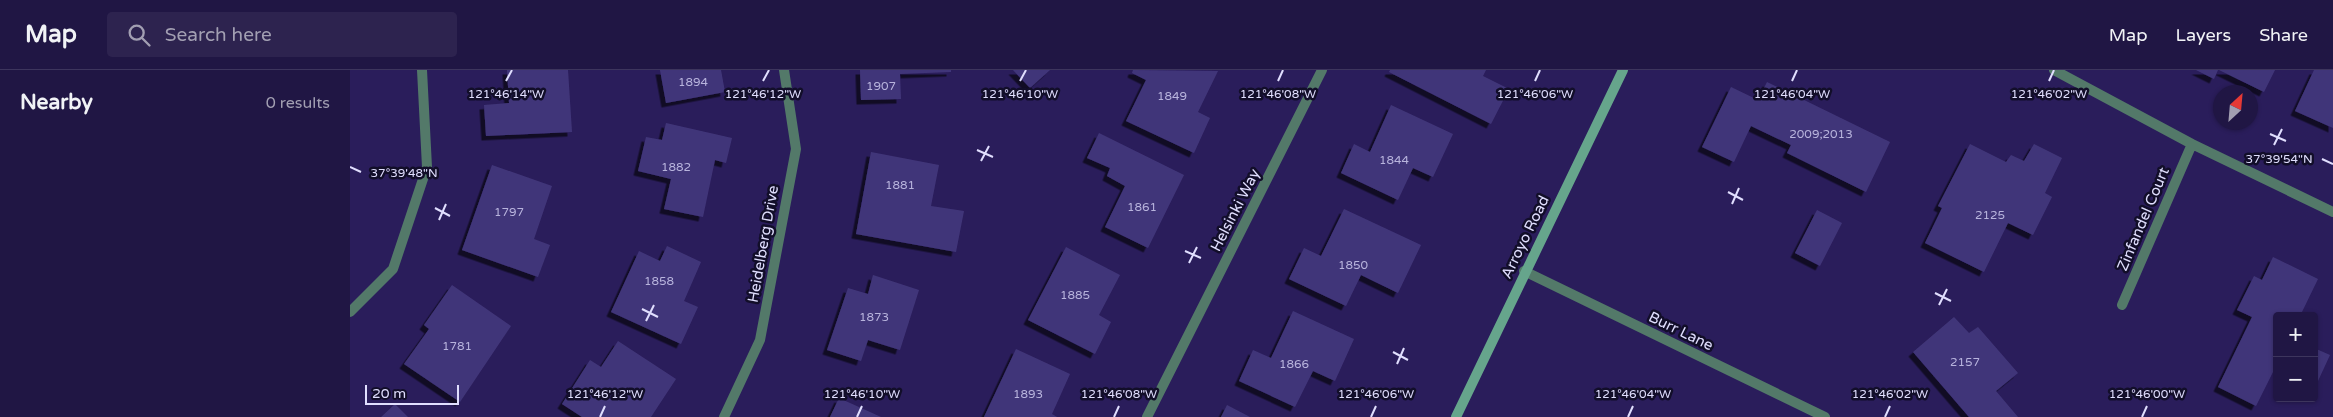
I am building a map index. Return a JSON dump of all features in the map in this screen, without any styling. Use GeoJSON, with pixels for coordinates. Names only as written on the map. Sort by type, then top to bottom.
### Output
{"type":"FeatureCollection","features":[{"type":"Feature","properties":{"kind":"street"},"geometry":{"type":"LineString","coordinates":[[350,312],[392,269],[427,167],[422,70]]}},
{"type":"Feature","properties":{"kind":"street","name":"Heidelberg Drive"},"geometry":{"type":"LineString","coordinates":[[724,417],[760,340],[796,149],[784,70]]}},
{"type":"Feature","properties":{"kind":"street","name":"Helsinki Way"},"geometry":{"type":"LineString","coordinates":[[1147,417],[1322,70]]}},
{"type":"Feature","properties":{"kind":"street","name":"Arroyo Road"},"geometry":{"type":"LineString","coordinates":[[1456,417],[1524,271],[1622,70]]}},
{"type":"Feature","properties":{"kind":"street"},"geometry":{"type":"LineString","coordinates":[[2054,70],[2192,144],[2333,212]]}},
{"type":"Feature","properties":{"kind":"street","name":"Zinfandel Court"},"geometry":{"type":"LineString","coordinates":[[2122,305],[2192,144]]}},
{"type":"Feature","properties":{"kind":"street","name":"Burr Lane"},"geometry":{"type":"LineString","coordinates":[[1524,271],[1825,417]]}},
{"type":"Feature","properties":{"kind":"building"},"geometry":{"type":"Polygon","coordinates":[[[507,70],[568,70],[572,132],[486,136],[484,105],[509,103],[507,70]]]}},
{"type":"Feature","properties":{"kind":"building"},"geometry":{"type":"Polygon","coordinates":[[[660,70],[721,70],[725,92],[666,103],[660,70]]]}},
{"type":"Feature","properties":{"kind":"building"},"geometry":{"type":"Polygon","coordinates":[[[860,70],[951,70],[951,72],[900,74],[901,99],[861,100],[860,70]]]}},
{"type":"Feature","properties":{"kind":"building"},"geometry":{"type":"Polygon","coordinates":[[[1013,70],[1050,70],[1030,88],[1013,70]]]}},
{"type":"Feature","properties":{"kind":"building"},"geometry":{"type":"Polygon","coordinates":[[[1133,70],[1218,71],[1198,112],[1210,118],[1194,153],[1126,121],[1146,80],[1132,73],[1133,70]]]}},
{"type":"Feature","properties":{"kind":"building"},"geometry":{"type":"Polygon","coordinates":[[[1390,70],[1486,70],[1483,76],[1509,89],[1491,124],[1389,72],[1390,70]]]}},
{"type":"Feature","properties":{"kind":"building"},"geometry":{"type":"Polygon","coordinates":[[[2196,70],[2218,70],[2214,79],[2196,70]]]}},
{"type":"Feature","properties":{"kind":"building"},"geometry":{"type":"Polygon","coordinates":[[[2219,70],[2275,70],[2264,92],[2258,89],[2258,85],[2250,85],[2219,70]]]}},
{"type":"Feature","properties":{"kind":"building"},"geometry":{"type":"Polygon","coordinates":[[[2314,70],[2333,70],[2333,128],[2295,111],[2314,70]]]}},
{"type":"Feature","properties":{"kind":"building"},"geometry":{"type":"Polygon","coordinates":[[[1767,82],[1890,142],[1866,192],[1787,153],[1791,145],[1751,126],[1734,162],[1702,147],[1731,87],[1758,100],[1767,82]]]}},
{"type":"Feature","properties":{"kind":"building"},"geometry":{"type":"Polygon","coordinates":[[[1391,105],[1453,134],[1433,177],[1413,168],[1398,200],[1341,173],[1354,144],[1370,152],[1391,105]]]}},
{"type":"Feature","properties":{"kind":"building"},"geometry":{"type":"Polygon","coordinates":[[[666,123],[732,138],[726,163],[715,160],[703,217],[664,209],[671,179],[638,171],[646,137],[662,140],[666,123]]]}},
{"type":"Feature","properties":{"kind":"building"},"geometry":{"type":"Polygon","coordinates":[[[1099,133],[1184,175],[1148,248],[1105,227],[1125,186],[1107,176],[1110,168],[1087,158],[1099,133]]]}},
{"type":"Feature","properties":{"kind":"building"},"geometry":{"type":"Polygon","coordinates":[[[1970,144],[2006,162],[2011,155],[2024,161],[2034,144],[2062,158],[2045,193],[2052,197],[2033,235],[2008,223],[1984,272],[1925,243],[1942,208],[1938,206],[1970,144]]]}},
{"type":"Feature","properties":{"kind":"building"},"geometry":{"type":"Polygon","coordinates":[[[871,152],[939,165],[931,206],[964,211],[956,252],[856,234],[871,152]]]}},
{"type":"Feature","properties":{"kind":"building"},"geometry":{"type":"Polygon","coordinates":[[[492,165],[552,186],[534,239],[550,245],[538,277],[462,250],[492,165]]]}},
{"type":"Feature","properties":{"kind":"building"},"geometry":{"type":"Polygon","coordinates":[[[1344,209],[1421,245],[1398,293],[1361,275],[1346,306],[1289,279],[1304,248],[1321,256],[1344,209]]]}},
{"type":"Feature","properties":{"kind":"building"},"geometry":{"type":"Polygon","coordinates":[[[1817,210],[1842,223],[1820,266],[1795,253],[1817,210]]]}},
{"type":"Feature","properties":{"kind":"building"},"geometry":{"type":"Polygon","coordinates":[[[667,246],[701,262],[684,301],[698,307],[681,344],[611,312],[639,251],[660,261],[667,246]]]}},
{"type":"Feature","properties":{"kind":"building"},"geometry":{"type":"Polygon","coordinates":[[[1066,247],[1120,275],[1099,315],[1111,322],[1095,354],[1028,320],[1066,247]]]}},
{"type":"Feature","properties":{"kind":"building"},"geometry":{"type":"Polygon","coordinates":[[[2273,257],[2318,279],[2302,312],[2273,312],[2273,372],[2256,406],[2218,387],[2252,317],[2237,310],[2254,276],[2262,280],[2273,257]]]}},
{"type":"Feature","properties":{"kind":"building"},"geometry":{"type":"Polygon","coordinates":[[[873,275],[919,290],[900,350],[868,340],[861,361],[827,350],[848,288],[868,294],[873,275]]]}},
{"type":"Feature","properties":{"kind":"building"},"geometry":{"type":"Polygon","coordinates":[[[452,285],[511,326],[460,402],[404,364],[429,329],[424,325],[452,285]]]}},
{"type":"Feature","properties":{"kind":"building"},"geometry":{"type":"Polygon","coordinates":[[[1293,311],[1354,339],[1335,381],[1313,371],[1295,407],[1239,381],[1253,350],[1271,358],[1293,311]]]}},
{"type":"Feature","properties":{"kind":"building"},"geometry":{"type":"Polygon","coordinates":[[[1954,317],[1969,333],[1978,327],[2018,373],[1996,391],[2018,417],[1969,417],[1913,352],[1954,317]]]}},
{"type":"Feature","properties":{"kind":"building"},"geometry":{"type":"Polygon","coordinates":[[[618,341],[676,379],[651,417],[582,417],[562,404],[590,360],[601,367],[618,341]]]}},
{"type":"Feature","properties":{"kind":"building"},"geometry":{"type":"Polygon","coordinates":[[[1016,349],[1070,374],[1052,414],[1057,417],[984,417],[1016,349]]]}},
{"type":"Feature","properties":{"kind":"building"},"geometry":{"type":"Polygon","coordinates":[[[2318,350],[2330,355],[2318,381],[2318,350]]]}},
{"type":"Feature","properties":{"kind":"building"},"geometry":{"type":"Polygon","coordinates":[[[839,398],[881,417],[830,417],[839,398]]]}},
{"type":"Feature","properties":{"kind":"building"},"geometry":{"type":"Polygon","coordinates":[[[395,404],[408,417],[381,417],[395,404]]]}},
{"type":"Feature","properties":{"kind":"building"},"geometry":{"type":"Polygon","coordinates":[[[1227,405],[1250,417],[1221,417],[1227,405]]]}}]}
